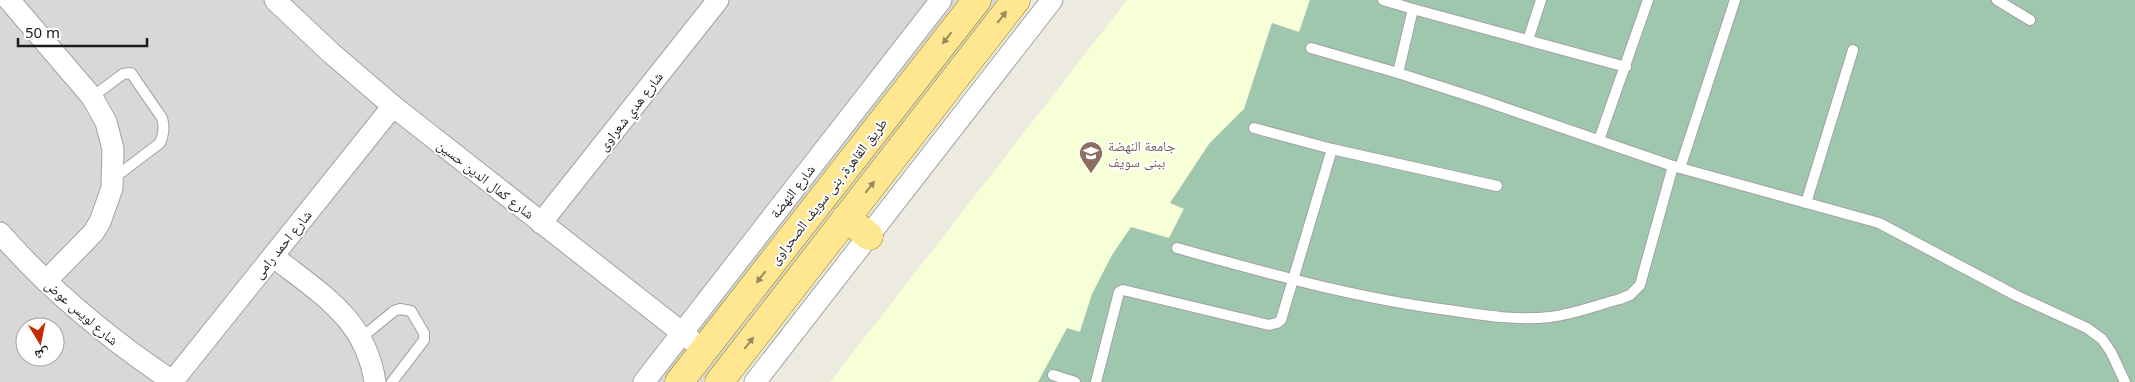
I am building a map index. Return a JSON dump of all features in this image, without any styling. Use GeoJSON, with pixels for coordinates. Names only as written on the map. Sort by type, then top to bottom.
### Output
{"type":"FeatureCollection","features":[{"type":"Feature","properties":{"kind":"main road","name":"طريق القاهرة, بنى سويف الصحراوى"},"geometry":{"type":"LineString","coordinates":[[679,382],[977,0]]}},
{"type":"Feature","properties":{"kind":"main road"},"geometry":{"type":"LineString","coordinates":[[719,382],[1016,0]]}},
{"type":"Feature","properties":{"kind":"main road"},"geometry":{"type":"LineString","coordinates":[[846,218],[869,236]]}},
{"type":"Feature","properties":{"kind":"street"},"geometry":{"type":"LineString","coordinates":[[9,0],[92,97],[106,122],[113,149],[114,178],[105,210],[93,233],[46,281]]}},
{"type":"Feature","properties":{"kind":"street","name":"شارع كمال الدين حسين"},"geometry":{"type":"LineString","coordinates":[[275,0],[330,52],[393,106],[704,350]]}},
{"type":"Feature","properties":{"kind":"street","name":"شارع هدي شعراوى"},"geometry":{"type":"LineString","coordinates":[[541,223],[718,0]]}},
{"type":"Feature","properties":{"kind":"street","name":"شارع النهضة"},"geometry":{"type":"LineString","coordinates":[[644,382],[941,0]]}},
{"type":"Feature","properties":{"kind":"street"},"geometry":{"type":"LineString","coordinates":[[755,382],[1052,0]]}},
{"type":"Feature","properties":{"kind":"street","name":"شارع احمد رامى"},"geometry":{"type":"LineString","coordinates":[[172,382],[393,106]]}},
{"type":"Feature","properties":{"kind":"street","name":"شارع لويس عوض"},"geometry":{"type":"LineString","coordinates":[[0,233],[46,281],[94,324],[172,382]]}},
{"type":"Feature","properties":{"kind":"street"},"geometry":{"type":"LineString","coordinates":[[273,256],[342,312],[362,338],[368,353],[375,382]]}},
{"type":"Feature","properties":{"kind":"lane"},"geometry":{"type":"LineString","coordinates":[[1383,0],[1626,67]]}},
{"type":"Feature","properties":{"kind":"lane"},"geometry":{"type":"LineString","coordinates":[[1528,40],[1541,0]]}},
{"type":"Feature","properties":{"kind":"lane"},"geometry":{"type":"LineString","coordinates":[[1599,140],[1648,0]]}},
{"type":"Feature","properties":{"kind":"lane"},"geometry":{"type":"LineString","coordinates":[[1177,248],[1293,280],[1392,303],[1478,315],[1550,317],[1630,295],[1640,285],[1677,167],[1735,0]]}},
{"type":"Feature","properties":{"kind":"lane"},"geometry":{"type":"LineString","coordinates":[[1996,0],[2030,20]]}},
{"type":"Feature","properties":{"kind":"lane"},"geometry":{"type":"LineString","coordinates":[[1398,73],[1413,9]]}},
{"type":"Feature","properties":{"kind":"lane"},"geometry":{"type":"LineString","coordinates":[[1311,48],[1398,73],[1677,167],[1879,223],[2017,296],[2087,328],[2102,339],[2111,352],[2125,382]]}},
{"type":"Feature","properties":{"kind":"lane"},"geometry":{"type":"LineString","coordinates":[[1806,203],[1853,50]]}},
{"type":"Feature","properties":{"kind":"lane"},"geometry":{"type":"LineString","coordinates":[[92,97],[123,74],[131,74],[162,118],[164,124],[163,136],[160,142],[114,178]]}},
{"type":"Feature","properties":{"kind":"lane"},"geometry":{"type":"LineString","coordinates":[[1254,128],[1332,149],[1497,186]]}},
{"type":"Feature","properties":{"kind":"lane"},"geometry":{"type":"LineString","coordinates":[[1096,382],[1119,292],[1123,290],[1269,325],[1281,320],[1332,149]]}},
{"type":"Feature","properties":{"kind":"lane"},"geometry":{"type":"LineString","coordinates":[[362,338],[394,311],[400,309],[411,311],[424,333],[424,340],[392,382]]}},
{"type":"Feature","properties":{"kind":"lane"},"geometry":{"type":"LineString","coordinates":[[1053,375],[1076,382]]}},
{"type":"Feature","properties":{"kind":"shaded area"},"geometry":{"type":"Polygon","coordinates":[[[0,0],[1002,0],[703,382],[0,382],[0,0]]]}},
{"type":"Feature","properties":{"kind":"shaded area","name":"جامعة النهضة ببنى سويف"},"geometry":{"type":"Polygon","coordinates":[[[1127,0],[1310,0],[1299,32],[1272,23],[1244,109],[1209,144],[1170,203],[1184,208],[1169,238],[1092,294],[1079,332],[1067,328],[1038,382],[830,382],[1127,0]]]}},
{"type":"Feature","properties":{"kind":"shaded area"},"geometry":{"type":"Polygon","coordinates":[[[1310,0],[2135,0],[2135,382],[1038,382],[1067,328],[1080,332],[1092,294],[1112,255],[1131,227],[1169,238],[1184,209],[1170,203],[1209,144],[1244,109],[1272,23],[1299,32],[1310,0]]]}},
{"type":"Feature","properties":{"kind":"place","name":"جامعة النهضة ببنى سويف"},"geometry":{"type":"Point","coordinates":[1091,174]}}]}
